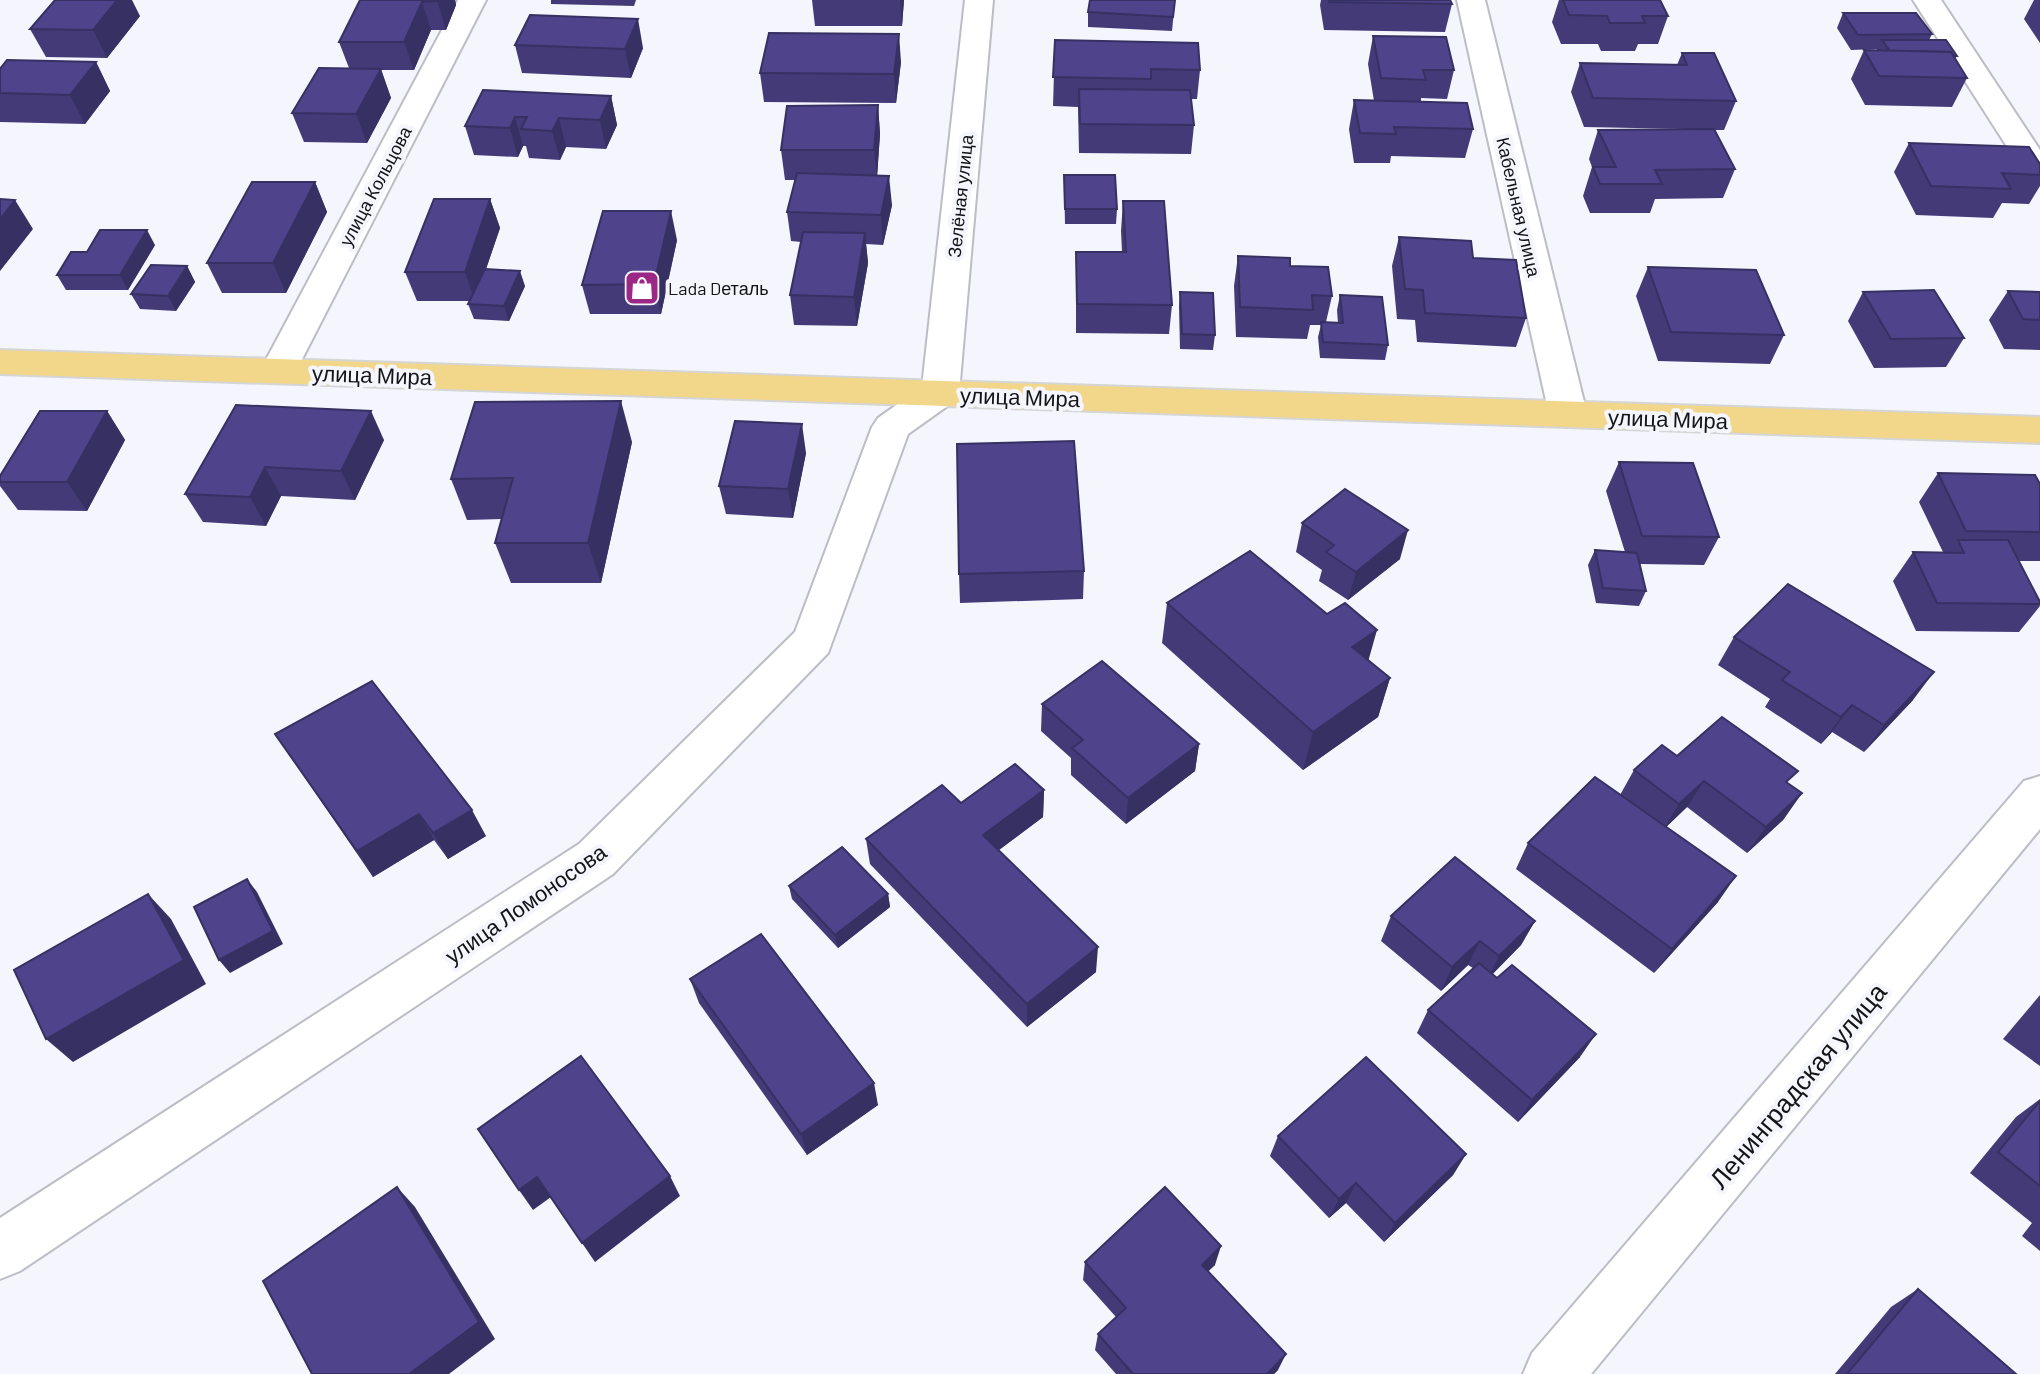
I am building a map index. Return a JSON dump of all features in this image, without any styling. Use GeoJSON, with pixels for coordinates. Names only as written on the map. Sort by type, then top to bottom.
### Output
{"type":"FeatureCollection","features":[{"type":"Feature","properties":{"kind":"main road","name":"улица Мира"},"geometry":{"type":"LineString","coordinates":[[0,362],[2040,430]]}},
{"type":"Feature","properties":{"kind":"street","name":"улица Кольцова"},"geometry":{"type":"LineString","coordinates":[[278,371],[472,0]]}},
{"type":"Feature","properties":{"kind":"street","name":"Зелёная улица"},"geometry":{"type":"LineString","coordinates":[[940,393],[979,0]]}},
{"type":"Feature","properties":{"kind":"street","name":"Кабельная улица"},"geometry":{"type":"LineString","coordinates":[[1471,0],[1568,414]]}},
{"type":"Feature","properties":{"kind":"street"},"geometry":{"type":"LineString","coordinates":[[1927,0],[2040,174]]}},
{"type":"Feature","properties":{"kind":"street","name":"улица Ломоносова"},"geometry":{"type":"LineString","coordinates":[[0,1251],[596,859],[813,641],[891,427],[940,393]]}},
{"type":"Feature","properties":{"kind":"street","name":"Ленинградская улица"},"geometry":{"type":"LineString","coordinates":[[1553,1374],[2040,795]]}},
{"type":"Feature","properties":{"kind":"building"},"geometry":{"type":"Polygon","coordinates":[[[55,0],[117,0],[93,30],[30,29],[55,0]]]}},
{"type":"Feature","properties":{"kind":"building"},"geometry":{"type":"Polygon","coordinates":[[[360,0],[437,1],[422,2],[404,42],[339,42],[360,0]]]}},
{"type":"Feature","properties":{"kind":"building"},"geometry":{"type":"Polygon","coordinates":[[[1090,0],[1175,0],[1173,17],[1088,12],[1090,0]]]}},
{"type":"Feature","properties":{"kind":"building"},"geometry":{"type":"Polygon","coordinates":[[[1450,0],[1452,4],[1329,2],[1450,0]]]}},
{"type":"Feature","properties":{"kind":"building"},"geometry":{"type":"Polygon","coordinates":[[[1563,0],[1660,0],[1668,16],[1642,16],[1645,23],[1610,23],[1607,16],[1569,15],[1563,0]]]}},
{"type":"Feature","properties":{"kind":"building"},"geometry":{"type":"Polygon","coordinates":[[[1843,13],[1916,13],[1932,34],[1858,35],[1843,13]]]}},
{"type":"Feature","properties":{"kind":"building"},"geometry":{"type":"Polygon","coordinates":[[[530,15],[638,19],[625,49],[515,45],[530,15]]]}},
{"type":"Feature","properties":{"kind":"building"},"geometry":{"type":"Polygon","coordinates":[[[769,33],[899,34],[894,74],[760,73],[769,33]]]}},
{"type":"Feature","properties":{"kind":"building"},"geometry":{"type":"Polygon","coordinates":[[[1373,36],[1446,37],[1454,70],[1423,70],[1426,80],[1381,78],[1373,36]]]}},
{"type":"Feature","properties":{"kind":"building"},"geometry":{"type":"Polygon","coordinates":[[[1055,40],[1198,43],[1200,70],[1151,69],[1151,79],[1053,77],[1055,40]]]}},
{"type":"Feature","properties":{"kind":"building"},"geometry":{"type":"Polygon","coordinates":[[[1882,40],[1946,40],[1957,56],[1951,52],[1890,51],[1882,40]]]}},
{"type":"Feature","properties":{"kind":"building"},"geometry":{"type":"Polygon","coordinates":[[[1864,50],[1951,52],[1967,78],[1879,76],[1864,50]]]}},
{"type":"Feature","properties":{"kind":"building"},"geometry":{"type":"Polygon","coordinates":[[[1682,53],[1714,53],[1736,101],[1593,98],[1580,63],[1687,65],[1682,53]]]}},
{"type":"Feature","properties":{"kind":"building"},"geometry":{"type":"Polygon","coordinates":[[[7,60],[96,62],[70,95],[0,93],[0,69],[7,60]]]}},
{"type":"Feature","properties":{"kind":"building"},"geometry":{"type":"Polygon","coordinates":[[[319,68],[381,69],[356,114],[292,113],[319,68]]]}},
{"type":"Feature","properties":{"kind":"building"},"geometry":{"type":"Polygon","coordinates":[[[1079,89],[1190,90],[1194,125],[1080,124],[1079,89]]]}},
{"type":"Feature","properties":{"kind":"building"},"geometry":{"type":"Polygon","coordinates":[[[483,90],[611,96],[600,120],[559,118],[552,131],[521,129],[527,117],[515,117],[510,128],[465,126],[483,90]]]}},
{"type":"Feature","properties":{"kind":"building"},"geometry":{"type":"Polygon","coordinates":[[[1354,100],[1467,103],[1473,129],[1394,127],[1396,134],[1360,133],[1354,100]]]}},
{"type":"Feature","properties":{"kind":"building"},"geometry":{"type":"Polygon","coordinates":[[[878,105],[874,150],[781,150],[787,106],[878,105]]]}},
{"type":"Feature","properties":{"kind":"building"},"geometry":{"type":"Polygon","coordinates":[[[1714,129],[1735,169],[1655,170],[1662,184],[1600,184],[1593,167],[1616,167],[1598,130],[1714,129]]]}},
{"type":"Feature","properties":{"kind":"building"},"geometry":{"type":"Polygon","coordinates":[[[1909,143],[2029,147],[2040,164],[2040,175],[2002,173],[2011,189],[1931,186],[1909,143]]]}},
{"type":"Feature","properties":{"kind":"building"},"geometry":{"type":"Polygon","coordinates":[[[797,173],[889,176],[881,215],[787,212],[797,173]]]}},
{"type":"Feature","properties":{"kind":"building"},"geometry":{"type":"Polygon","coordinates":[[[1064,175],[1115,175],[1117,209],[1065,209],[1064,175]]]}},
{"type":"Feature","properties":{"kind":"building"},"geometry":{"type":"Polygon","coordinates":[[[252,182],[315,182],[273,263],[207,263],[252,182]]]}},
{"type":"Feature","properties":{"kind":"building"},"geometry":{"type":"Polygon","coordinates":[[[0,199],[15,200],[0,219],[0,199]]]}},
{"type":"Feature","properties":{"kind":"building"},"geometry":{"type":"Polygon","coordinates":[[[434,199],[490,199],[465,272],[405,272],[434,199]]]}},
{"type":"Feature","properties":{"kind":"building"},"geometry":{"type":"Polygon","coordinates":[[[1123,201],[1164,201],[1172,305],[1077,304],[1076,252],[1126,252],[1123,201]]]}},
{"type":"Feature","properties":{"kind":"building"},"geometry":{"type":"Polygon","coordinates":[[[603,211],[671,211],[654,284],[582,285],[603,211]]]}},
{"type":"Feature","properties":{"kind":"building"},"geometry":{"type":"Polygon","coordinates":[[[100,230],[147,230],[120,275],[57,275],[71,252],[87,252],[100,230]]]}},
{"type":"Feature","properties":{"kind":"building"},"geometry":{"type":"Polygon","coordinates":[[[803,232],[865,233],[854,297],[790,295],[803,232]]]}},
{"type":"Feature","properties":{"kind":"building"},"geometry":{"type":"Polygon","coordinates":[[[1399,237],[1471,241],[1473,258],[1516,260],[1526,318],[1425,313],[1423,290],[1405,289],[1399,237]]]}},
{"type":"Feature","properties":{"kind":"building"},"geometry":{"type":"Polygon","coordinates":[[[1238,256],[1290,258],[1290,266],[1328,267],[1332,296],[1312,295],[1313,310],[1240,307],[1238,256]]]}},
{"type":"Feature","properties":{"kind":"building"},"geometry":{"type":"Polygon","coordinates":[[[151,265],[187,266],[168,296],[131,294],[151,265]]]}},
{"type":"Feature","properties":{"kind":"building"},"geometry":{"type":"Polygon","coordinates":[[[1648,267],[1756,270],[1784,335],[1671,332],[1648,267]]]}},
{"type":"Feature","properties":{"kind":"building"},"geometry":{"type":"Polygon","coordinates":[[[485,269],[520,271],[504,306],[468,304],[485,269]]]}},
{"type":"Feature","properties":{"kind":"building"},"geometry":{"type":"Polygon","coordinates":[[[1934,290],[1964,338],[1891,339],[1863,292],[1934,290]]]}},
{"type":"Feature","properties":{"kind":"building"},"geometry":{"type":"Polygon","coordinates":[[[2008,291],[2040,292],[2040,320],[2023,319],[2008,291]]]}},
{"type":"Feature","properties":{"kind":"building"},"geometry":{"type":"Polygon","coordinates":[[[1180,292],[1213,293],[1215,335],[1182,334],[1180,292]]]}},
{"type":"Feature","properties":{"kind":"building"},"geometry":{"type":"Polygon","coordinates":[[[1340,295],[1382,297],[1388,345],[1323,342],[1321,322],[1343,323],[1340,295]]]}},
{"type":"Feature","properties":{"kind":"building"},"geometry":{"type":"Polygon","coordinates":[[[621,401],[588,543],[495,543],[513,478],[451,479],[475,402],[621,401]]]}},
{"type":"Feature","properties":{"kind":"building"},"geometry":{"type":"Polygon","coordinates":[[[236,405],[371,411],[341,471],[265,467],[250,497],[185,494],[236,405]]]}},
{"type":"Feature","properties":{"kind":"building"},"geometry":{"type":"Polygon","coordinates":[[[40,411],[107,411],[67,482],[0,482],[0,476],[40,411]]]}},
{"type":"Feature","properties":{"kind":"building"},"geometry":{"type":"Polygon","coordinates":[[[735,421],[802,424],[788,489],[719,486],[735,421]]]}},
{"type":"Feature","properties":{"kind":"building"},"geometry":{"type":"Polygon","coordinates":[[[1074,441],[1084,571],[959,574],[957,444],[1074,441]]]}},
{"type":"Feature","properties":{"kind":"building"},"geometry":{"type":"Polygon","coordinates":[[[1619,462],[1693,463],[1719,537],[1642,536],[1619,462]]]}},
{"type":"Feature","properties":{"kind":"building"},"geometry":{"type":"Polygon","coordinates":[[[1938,473],[2035,475],[2040,484],[2040,532],[1966,531],[1938,473]]]}},
{"type":"Feature","properties":{"kind":"building"},"geometry":{"type":"Polygon","coordinates":[[[1345,489],[1408,530],[1356,572],[1326,552],[1334,545],[1302,523],[1345,489]]]}},
{"type":"Feature","properties":{"kind":"building"},"geometry":{"type":"Polygon","coordinates":[[[1958,540],[2008,540],[2040,604],[1937,603],[1913,552],[1964,553],[1958,540]]]}},
{"type":"Feature","properties":{"kind":"building"},"geometry":{"type":"Polygon","coordinates":[[[1595,550],[1637,553],[1646,591],[1603,588],[1595,550]]]}},
{"type":"Feature","properties":{"kind":"building"},"geometry":{"type":"Polygon","coordinates":[[[1250,551],[1327,614],[1345,603],[1377,630],[1352,647],[1390,678],[1313,732],[1167,603],[1250,551]]]}},
{"type":"Feature","properties":{"kind":"building"},"geometry":{"type":"Polygon","coordinates":[[[1788,584],[1934,672],[1884,725],[1852,705],[1841,717],[1782,680],[1790,672],[1734,637],[1788,584]]]}},
{"type":"Feature","properties":{"kind":"building"},"geometry":{"type":"Polygon","coordinates":[[[1102,661],[1199,744],[1128,798],[1072,748],[1083,740],[1042,704],[1102,661]]]}},
{"type":"Feature","properties":{"kind":"building"},"geometry":{"type":"Polygon","coordinates":[[[372,681],[472,810],[433,833],[419,814],[357,851],[275,734],[372,681]]]}},
{"type":"Feature","properties":{"kind":"building"},"geometry":{"type":"Polygon","coordinates":[[[1722,717],[1798,771],[1786,782],[1802,793],[1766,827],[1704,781],[1679,804],[1634,770],[1662,745],[1677,756],[1722,717]]]}},
{"type":"Feature","properties":{"kind":"building"},"geometry":{"type":"Polygon","coordinates":[[[1015,764],[1044,790],[983,835],[1098,947],[1027,1004],[866,839],[942,785],[961,803],[1015,764]]]}},
{"type":"Feature","properties":{"kind":"building"},"geometry":{"type":"Polygon","coordinates":[[[1595,777],[1736,876],[1672,949],[1528,843],[1595,777]]]}},
{"type":"Feature","properties":{"kind":"building"},"geometry":{"type":"Polygon","coordinates":[[[842,847],[888,894],[835,935],[789,886],[842,847]]]}},
{"type":"Feature","properties":{"kind":"building"},"geometry":{"type":"Polygon","coordinates":[[[1455,857],[1535,921],[1499,956],[1480,941],[1452,967],[1391,916],[1455,857]]]}},
{"type":"Feature","properties":{"kind":"building"},"geometry":{"type":"Polygon","coordinates":[[[247,879],[273,931],[219,960],[194,907],[247,879]]]}},
{"type":"Feature","properties":{"kind":"building"},"geometry":{"type":"Polygon","coordinates":[[[148,894],[184,960],[46,1039],[14,970],[148,894]]]}},
{"type":"Feature","properties":{"kind":"building"},"geometry":{"type":"Polygon","coordinates":[[[761,934],[874,1083],[801,1134],[690,979],[761,934]]]}},
{"type":"Feature","properties":{"kind":"building"},"geometry":{"type":"Polygon","coordinates":[[[1479,963],[1497,978],[1512,965],[1596,1034],[1532,1100],[1428,1010],[1479,963]]]}},
{"type":"Feature","properties":{"kind":"building"},"geometry":{"type":"Polygon","coordinates":[[[581,1056],[670,1176],[582,1243],[537,1177],[519,1190],[478,1129],[581,1056]]]}},
{"type":"Feature","properties":{"kind":"building"},"geometry":{"type":"Polygon","coordinates":[[[1366,1057],[1466,1154],[1395,1223],[1356,1183],[1339,1199],[1278,1136],[1366,1057]]]}},
{"type":"Feature","properties":{"kind":"building"},"geometry":{"type":"Polygon","coordinates":[[[2040,1101],[2040,1186],[1998,1152],[2040,1101]]]}},
{"type":"Feature","properties":{"kind":"building"},"geometry":{"type":"Polygon","coordinates":[[[397,1187],[479,1322],[409,1374],[312,1374],[263,1281],[397,1187]]]}},
{"type":"Feature","properties":{"kind":"building"},"geometry":{"type":"Polygon","coordinates":[[[1165,1187],[1221,1246],[1202,1265],[1286,1354],[1267,1374],[1133,1374],[1098,1334],[1126,1308],[1085,1262],[1165,1187]]]}},
{"type":"Feature","properties":{"kind":"building"},"geometry":{"type":"Polygon","coordinates":[[[1918,1289],[2016,1374],[1847,1374],[1918,1289]]]}},
{"type":"Feature","properties":{"kind":"place","name":"Lada Dеталь"},"geometry":{"type":"Point","coordinates":[642,288]}}]}
